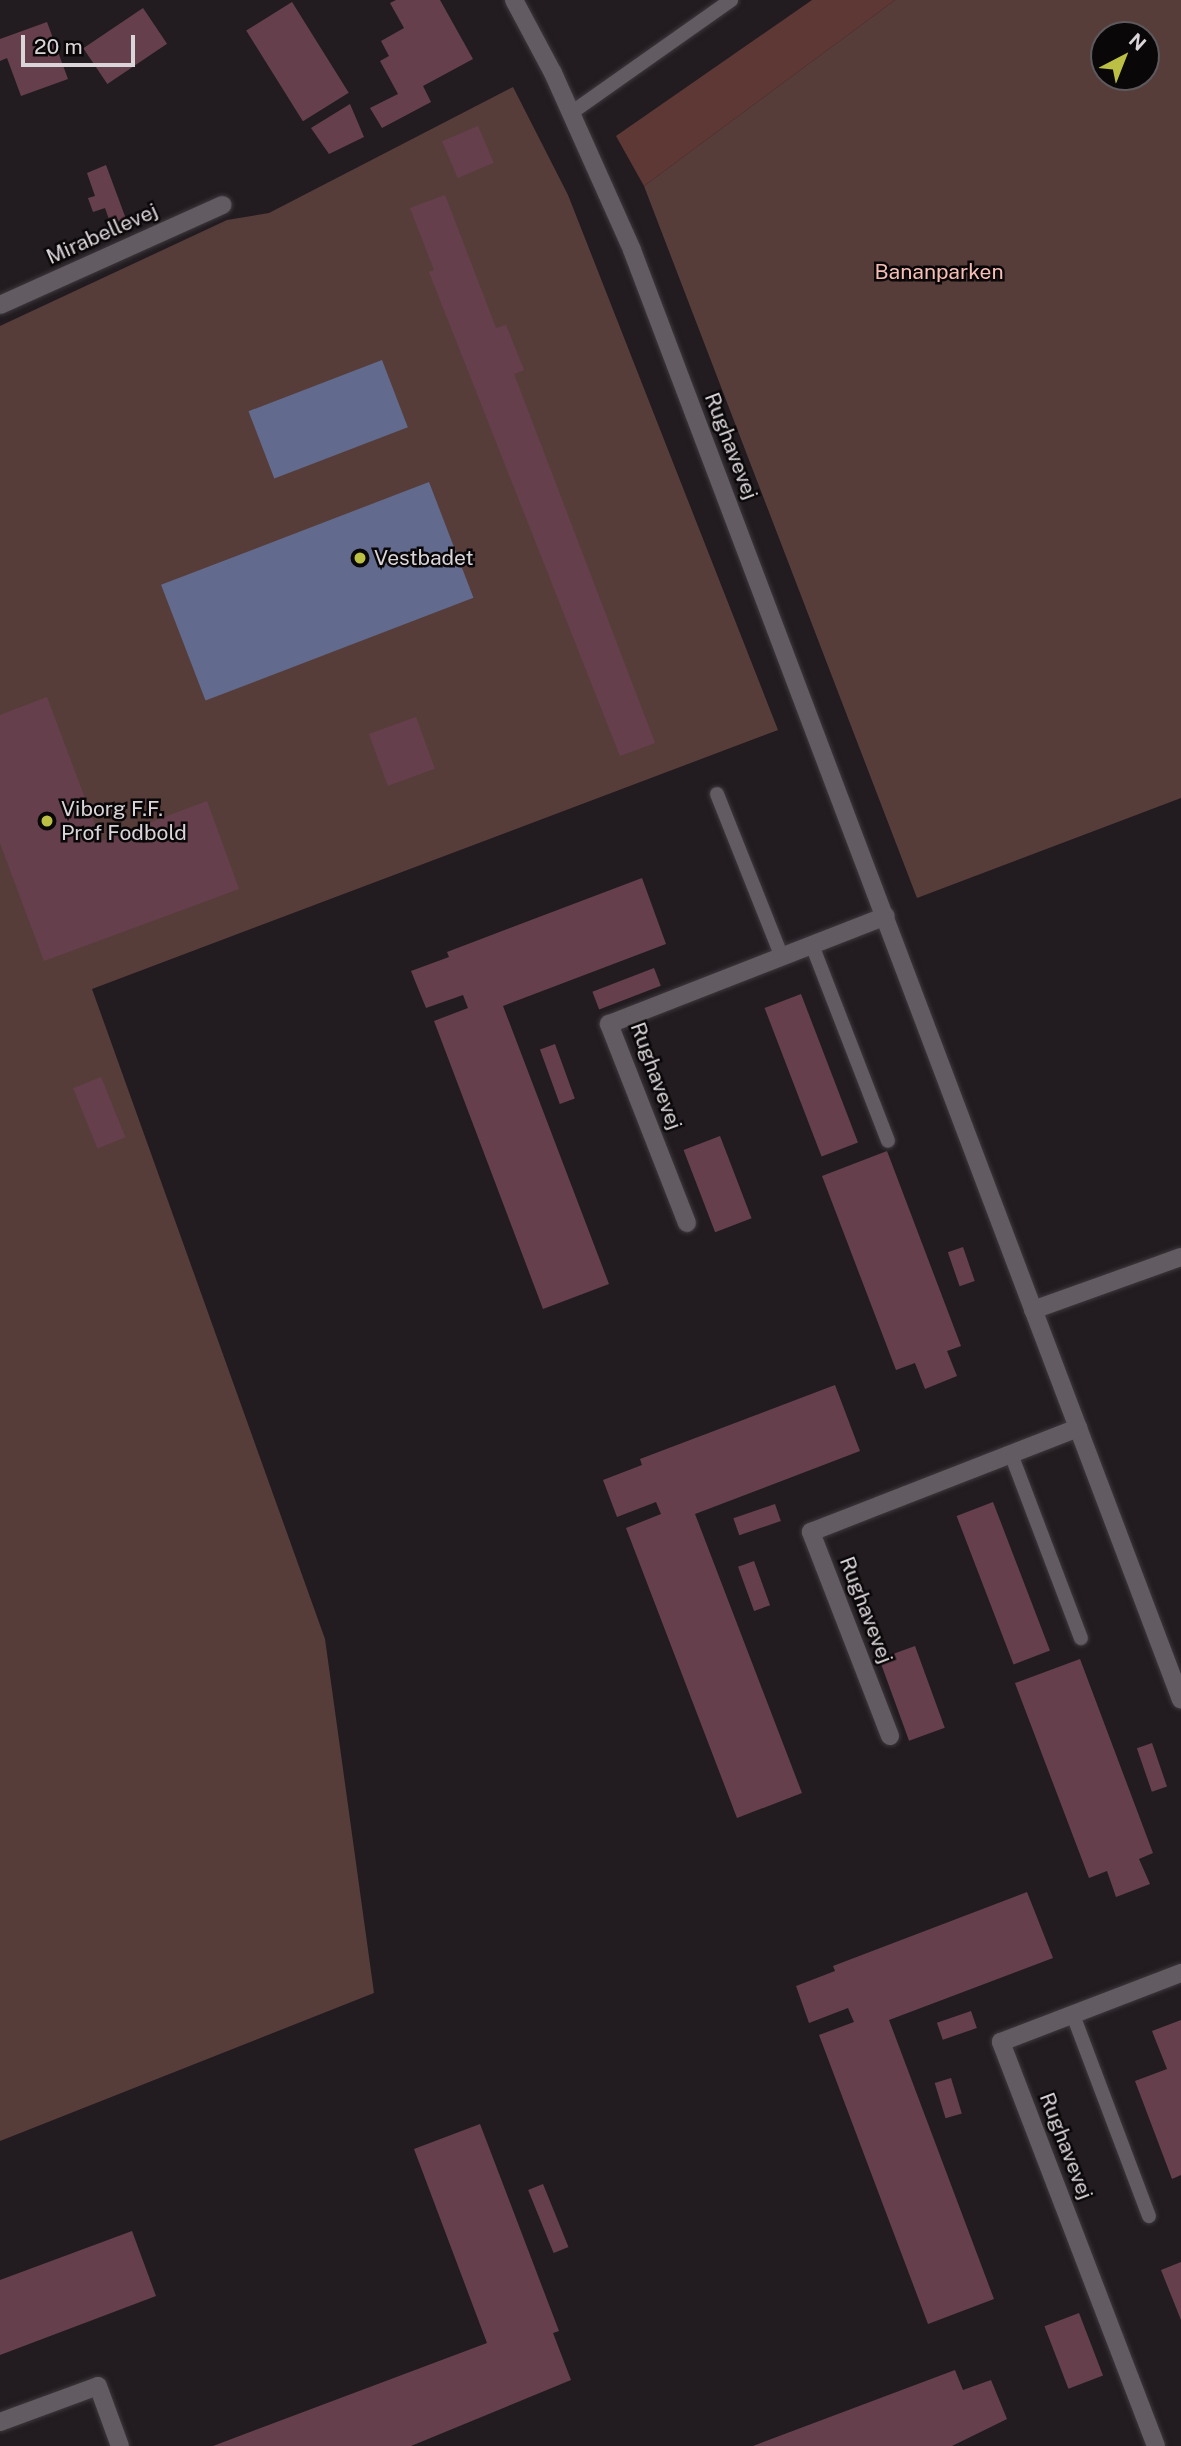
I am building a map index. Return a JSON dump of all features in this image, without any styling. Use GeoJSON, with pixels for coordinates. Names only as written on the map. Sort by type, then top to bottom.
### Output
{"type":"FeatureCollection","features":[{"type":"Feature","properties":{"kind":"street","name":"Rughavevej"},"geometry":{"type":"LineString","coordinates":[[514,0],[571,113],[632,250],[1181,1700]]}},
{"type":"Feature","properties":{"kind":"street","name":"Mirabellevej"},"geometry":{"type":"LineString","coordinates":[[0,305],[223,205]]}},
{"type":"Feature","properties":{"kind":"street","name":"Rughavevej"},"geometry":{"type":"LineString","coordinates":[[687,1223],[609,1024],[886,916]]}},
{"type":"Feature","properties":{"kind":"street"},"geometry":{"type":"LineString","coordinates":[[1033,1310],[1181,1257]]}},
{"type":"Feature","properties":{"kind":"street","name":"Rughavevej"},"geometry":{"type":"LineString","coordinates":[[890,1736],[811,1532],[1078,1428]]}},
{"type":"Feature","properties":{"kind":"street","name":"Rughavevej"},"geometry":{"type":"LineString","coordinates":[[1156,2446],[1002,2042],[1181,1973]]}},
{"type":"Feature","properties":{"kind":"street"},"geometry":{"type":"LineString","coordinates":[[0,2422],[98,2386],[120,2446]]}},
{"type":"Feature","properties":{"kind":"lane"},"geometry":{"type":"LineString","coordinates":[[571,113],[731,0]]}},
{"type":"Feature","properties":{"kind":"lane"},"geometry":{"type":"LineString","coordinates":[[717,794],[782,957]]}},
{"type":"Feature","properties":{"kind":"lane"},"geometry":{"type":"LineString","coordinates":[[812,945],[888,1141]]}},
{"type":"Feature","properties":{"kind":"lane"},"geometry":{"type":"LineString","coordinates":[[1011,1454],[1081,1639]]}},
{"type":"Feature","properties":{"kind":"lane"},"geometry":{"type":"LineString","coordinates":[[1073,2015],[1149,2216]]}},
{"type":"Feature","properties":{"kind":"green space","name":"Bananparken"},"geometry":{"type":"Polygon","coordinates":[[[895,0],[1181,0],[1181,798],[917,898],[644,186],[895,0]]]}},
{"type":"Feature","properties":{"kind":"green space"},"geometry":{"type":"Polygon","coordinates":[[[513,87],[568,195],[778,730],[92,989],[325,1639],[374,1993],[0,2141],[0,326],[227,220],[269,213],[513,87]]]}},
{"type":"Feature","properties":{"kind":"shaded area"},"geometry":{"type":"Polygon","coordinates":[[[812,0],[895,0],[644,186],[616,136],[812,0]]]}},
{"type":"Feature","properties":{"kind":"water"},"geometry":{"type":"Polygon","coordinates":[[[382,360],[408,427],[274,478],[248,411],[382,360]]]}},
{"type":"Feature","properties":{"kind":"water"},"geometry":{"type":"Polygon","coordinates":[[[429,482],[473,598],[206,701],[161,585],[429,482]]]}},
{"type":"Feature","properties":{"kind":"building"},"geometry":{"type":"Polygon","coordinates":[[[396,0],[440,0],[473,59],[423,86],[431,102],[382,128],[370,108],[398,94],[380,61],[389,56],[381,41],[404,28],[390,3],[396,0]]]}},
{"type":"Feature","properties":{"kind":"building"},"geometry":{"type":"Polygon","coordinates":[[[292,2],[349,93],[303,121],[246,31],[292,2]]]}},
{"type":"Feature","properties":{"kind":"building"},"geometry":{"type":"Polygon","coordinates":[[[143,8],[167,44],[107,84],[83,48],[143,8]]]}},
{"type":"Feature","properties":{"kind":"building"},"geometry":{"type":"Polygon","coordinates":[[[47,22],[68,79],[21,96],[7,58],[0,61],[0,39],[47,22]]]}},
{"type":"Feature","properties":{"kind":"building"},"geometry":{"type":"Polygon","coordinates":[[[350,104],[364,137],[329,154],[311,128],[350,104]]]}},
{"type":"Feature","properties":{"kind":"building"},"geometry":{"type":"Polygon","coordinates":[[[478,126],[494,163],[458,178],[442,141],[478,126]]]}},
{"type":"Feature","properties":{"kind":"building"},"geometry":{"type":"Polygon","coordinates":[[[106,165],[126,219],[111,225],[105,208],[93,212],[88,198],[95,196],[87,173],[106,165]]]}},
{"type":"Feature","properties":{"kind":"building"},"geometry":{"type":"Polygon","coordinates":[[[445,195],[496,328],[506,325],[524,370],[514,374],[655,743],[620,756],[429,272],[434,270],[410,208],[445,195]]]}},
{"type":"Feature","properties":{"kind":"building","name":"Viborg F.F. Prof Fodbold"},"geometry":{"type":"Polygon","coordinates":[[[47,697],[101,841],[207,801],[239,889],[44,961],[0,843],[0,715],[47,697]]]}},
{"type":"Feature","properties":{"kind":"building"},"geometry":{"type":"Polygon","coordinates":[[[416,717],[435,769],[388,786],[369,734],[416,717]]]}},
{"type":"Feature","properties":{"kind":"building"},"geometry":{"type":"Polygon","coordinates":[[[642,878],[666,944],[503,1006],[609,1284],[543,1309],[434,1021],[468,1008],[463,995],[426,1008],[411,971],[449,957],[447,952],[642,878]]]}},
{"type":"Feature","properties":{"kind":"building"},"geometry":{"type":"Polygon","coordinates":[[[654,968],[661,986],[599,1009],[592,992],[654,968]]]}},
{"type":"Feature","properties":{"kind":"building"},"geometry":{"type":"Polygon","coordinates":[[[801,994],[858,1142],[822,1156],[765,1008],[801,994]]]}},
{"type":"Feature","properties":{"kind":"building"},"geometry":{"type":"Polygon","coordinates":[[[555,1044],[575,1099],[560,1104],[540,1049],[555,1044]]]}},
{"type":"Feature","properties":{"kind":"building"},"geometry":{"type":"Polygon","coordinates":[[[101,1077],[125,1137],[98,1149],[73,1088],[101,1077]]]}},
{"type":"Feature","properties":{"kind":"building"},"geometry":{"type":"Polygon","coordinates":[[[720,1136],[752,1218],[715,1232],[684,1150],[720,1136]]]}},
{"type":"Feature","properties":{"kind":"building"},"geometry":{"type":"Polygon","coordinates":[[[887,1151],[961,1346],[947,1351],[957,1376],[925,1389],[915,1363],[896,1370],[822,1176],[887,1151]]]}},
{"type":"Feature","properties":{"kind":"building"},"geometry":{"type":"Polygon","coordinates":[[[963,1247],[975,1281],[960,1286],[948,1252],[963,1247]]]}},
{"type":"Feature","properties":{"kind":"building"},"geometry":{"type":"Polygon","coordinates":[[[835,1385],[860,1451],[695,1514],[802,1793],[737,1818],[626,1528],[661,1514],[656,1502],[617,1517],[603,1480],[642,1465],[640,1459],[835,1385]]]}},
{"type":"Feature","properties":{"kind":"building"},"geometry":{"type":"Polygon","coordinates":[[[993,1502],[1050,1650],[1014,1664],[957,1516],[993,1502]]]}},
{"type":"Feature","properties":{"kind":"building"},"geometry":{"type":"Polygon","coordinates":[[[775,1504],[781,1521],[739,1535],[733,1518],[775,1504]]]}},
{"type":"Feature","properties":{"kind":"building"},"geometry":{"type":"Polygon","coordinates":[[[754,1561],[770,1605],[754,1611],[738,1567],[754,1561]]]}},
{"type":"Feature","properties":{"kind":"building"},"geometry":{"type":"Polygon","coordinates":[[[915,1646],[945,1728],[909,1741],[879,1659],[915,1646]]]}},
{"type":"Feature","properties":{"kind":"building"},"geometry":{"type":"Polygon","coordinates":[[[1080,1659],[1153,1853],[1139,1859],[1150,1884],[1116,1897],[1107,1871],[1089,1878],[1015,1683],[1080,1659]]]}},
{"type":"Feature","properties":{"kind":"building"},"geometry":{"type":"Polygon","coordinates":[[[1152,1743],[1167,1786],[1152,1792],[1137,1748],[1152,1743]]]}},
{"type":"Feature","properties":{"kind":"building"},"geometry":{"type":"Polygon","coordinates":[[[1027,1892],[1053,1958],[889,2020],[994,2299],[928,2324],[819,2035],[854,2022],[848,2008],[809,2023],[796,1986],[835,1971],[833,1966],[1027,1892]]]}},
{"type":"Feature","properties":{"kind":"building"},"geometry":{"type":"Polygon","coordinates":[[[971,2011],[977,2028],[943,2040],[937,2023],[971,2011]]]}},
{"type":"Feature","properties":{"kind":"building"},"geometry":{"type":"Polygon","coordinates":[[[1181,2020],[1181,2175],[1172,2179],[1135,2081],[1167,2069],[1152,2031],[1181,2020]]]}},
{"type":"Feature","properties":{"kind":"building"},"geometry":{"type":"Polygon","coordinates":[[[951,2078],[962,2113],[946,2118],[935,2083],[951,2078]]]}},
{"type":"Feature","properties":{"kind":"building"},"geometry":{"type":"Polygon","coordinates":[[[480,2124],[559,2331],[553,2333],[571,2380],[411,2446],[213,2446],[487,2343],[414,2149],[480,2124]]]}},
{"type":"Feature","properties":{"kind":"building"},"geometry":{"type":"Polygon","coordinates":[[[543,2184],[568,2247],[554,2253],[528,2190],[543,2184]]]}},
{"type":"Feature","properties":{"kind":"building"},"geometry":{"type":"Polygon","coordinates":[[[132,2231],[156,2296],[0,2355],[0,2280],[132,2231]]]}},
{"type":"Feature","properties":{"kind":"building"},"geometry":{"type":"Polygon","coordinates":[[[1181,2262],[1181,2320],[1161,2270],[1181,2262]]]}},
{"type":"Feature","properties":{"kind":"building"},"geometry":{"type":"Polygon","coordinates":[[[1079,2313],[1103,2376],[1068,2389],[1044,2326],[1079,2313]]]}},
{"type":"Feature","properties":{"kind":"building"},"geometry":{"type":"Polygon","coordinates":[[[955,2370],[963,2390],[991,2380],[1007,2419],[952,2446],[753,2446],[955,2370]]]}},
{"type":"Feature","properties":{"kind":"place","name":"Vestbadet"},"geometry":{"type":"Point","coordinates":[360,558]}},
{"type":"Feature","properties":{"kind":"place","name":"Viborg F.F. Prof Fodbold"},"geometry":{"type":"Point","coordinates":[47,821]}}]}
